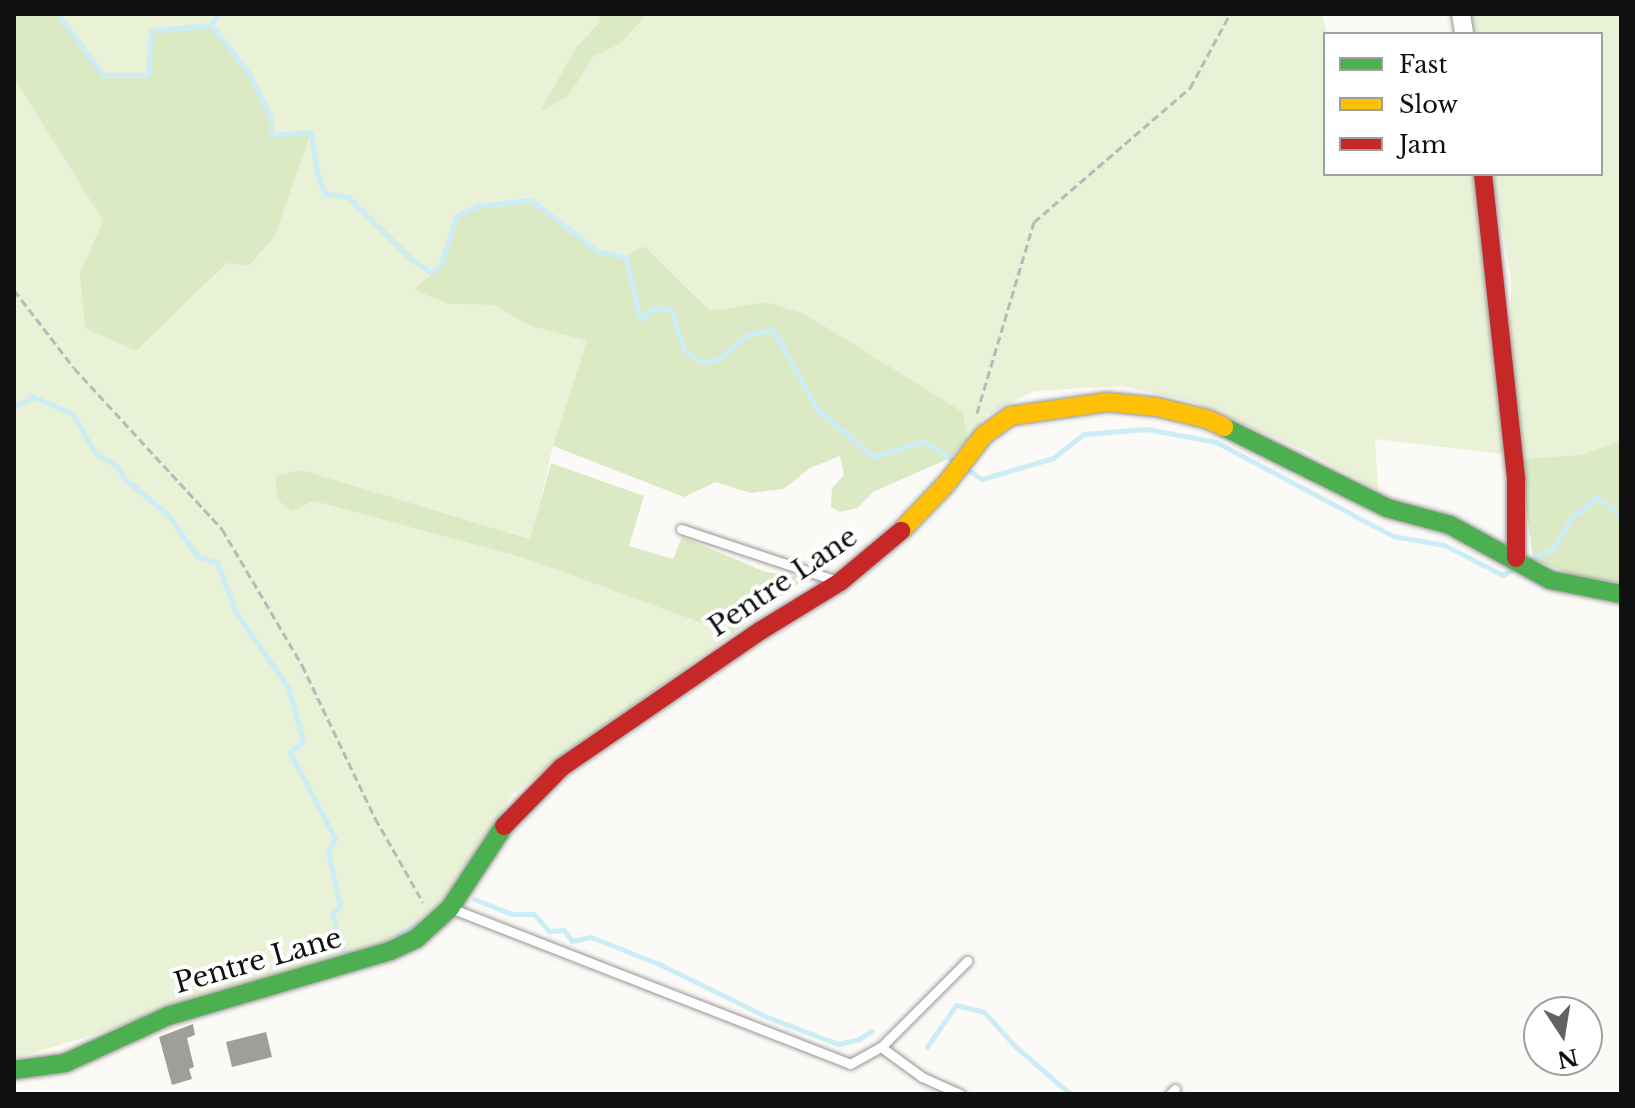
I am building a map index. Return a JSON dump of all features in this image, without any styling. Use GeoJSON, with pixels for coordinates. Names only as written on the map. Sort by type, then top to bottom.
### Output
{"type":"FeatureCollection","features":[{"type":"Feature","properties":{"kind":"street"},"geometry":{"type":"LineString","coordinates":[[1483,176],[1516,480],[1516,558]]}},
{"type":"Feature","properties":{"kind":"street","name":"Pentre Lane"},"geometry":{"type":"LineString","coordinates":[[14,1070],[65,1063],[168,1016],[390,951],[416,939],[444,914],[497,833],[562,767],[760,631],[840,582],[895,538],[946,484],[980,441],[1010,416],[1107,402],[1157,407],[1207,419],[1387,508],[1450,525],[1516,558],[1550,580],[1621,594]]}},
{"type":"Feature","properties":{"kind":"lane"},"geometry":{"type":"LineString","coordinates":[[681,529],[840,582]]}},
{"type":"Feature","properties":{"kind":"lane"},"geometry":{"type":"LineString","coordinates":[[444,914],[850,1064],[881,1047],[967,961]]}},
{"type":"Feature","properties":{"kind":"lane"},"geometry":{"type":"LineString","coordinates":[[881,1047],[922,1077],[960,1094]]}},
{"type":"Feature","properties":{"kind":"path"},"geometry":{"type":"LineString","coordinates":[[980,441],[977,407],[1034,222],[1190,88],[1230,14]]}},
{"type":"Feature","properties":{"kind":"path"},"geometry":{"type":"LineString","coordinates":[[14,290],[74,368],[222,529],[302,665],[375,818],[429,913],[444,914]]}},
{"type":"Feature","properties":{"kind":"green space"},"geometry":{"type":"Polygon","coordinates":[[[14,14],[58,14],[103,75],[148,75],[151,31],[211,25],[250,75],[271,117],[271,135],[311,132],[274,238],[248,266],[227,263],[136,351],[85,328],[80,273],[103,221],[14,78],[14,14]]]}},
{"type":"Feature","properties":{"kind":"green space"},"geometry":{"type":"Polygon","coordinates":[[[58,14],[600,14],[599,23],[577,46],[569,95],[594,56],[620,44],[647,14],[1322,14],[1326,32],[1323,32],[1323,176],[1476,176],[1504,454],[1375,439],[1378,490],[1304,450],[1193,402],[1123,386],[1034,391],[987,415],[968,440],[963,412],[805,314],[766,302],[710,312],[644,246],[626,257],[597,251],[531,200],[477,206],[457,215],[440,266],[431,272],[449,304],[493,305],[531,326],[588,341],[553,446],[531,539],[302,470],[292,511],[314,501],[524,558],[732,634],[513,794],[447,896],[417,924],[377,947],[14,1059],[14,78],[103,221],[80,273],[136,351],[227,263],[310,132],[271,135],[148,75],[103,75],[58,14]]]}},
{"type":"Feature","properties":{"kind":"green space"},"geometry":{"type":"Polygon","coordinates":[[[600,14],[647,14],[620,44],[594,56],[569,95],[540,112],[577,46],[599,23],[600,14]]]}},
{"type":"Feature","properties":{"kind":"green space"},"geometry":{"type":"Polygon","coordinates":[[[1468,14],[1621,14],[1621,441],[1582,455],[1520,459],[1510,365],[1511,278],[1492,176],[1603,176],[1603,32],[1470,32],[1468,14]]]}},
{"type":"Feature","properties":{"kind":"green space"},"geometry":{"type":"Polygon","coordinates":[[[531,200],[597,251],[626,256],[644,246],[710,311],[766,302],[805,314],[963,412],[968,440],[950,458],[873,492],[857,508],[840,512],[831,507],[832,488],[844,475],[840,456],[810,468],[784,489],[750,493],[716,482],[684,497],[553,446],[587,341],[531,326],[493,305],[449,304],[414,290],[440,266],[457,215],[478,206],[531,200]]]}},
{"type":"Feature","properties":{"kind":"green space"},"geometry":{"type":"Polygon","coordinates":[[[1621,441],[1621,583],[1576,576],[1533,559],[1520,459],[1581,455],[1621,441]]]}},
{"type":"Feature","properties":{"kind":"green space"},"geometry":{"type":"Polygon","coordinates":[[[551,463],[644,496],[629,546],[673,559],[682,537],[766,572],[806,578],[732,634],[524,558],[314,501],[292,511],[278,500],[275,476],[302,470],[530,539],[551,463]]]}},
{"type":"Feature","properties":{"kind":"building"},"geometry":{"type":"Polygon","coordinates":[[[193,1024],[195,1035],[187,1038],[194,1067],[189,1069],[192,1079],[172,1085],[159,1037],[193,1024]]]}},
{"type":"Feature","properties":{"kind":"building"},"geometry":{"type":"Polygon","coordinates":[[[266,1032],[272,1057],[232,1067],[226,1042],[266,1032]]]}},
{"type":"Feature","properties":{"kind":"waterway"},"geometry":{"type":"LineString","coordinates":[[58,14],[103,75],[148,75],[151,31],[211,25],[250,75],[271,117],[271,135],[311,132],[317,173],[325,194],[348,197],[412,260],[431,272],[440,266],[457,215],[478,206],[531,200],[597,251],[626,257],[640,319],[655,308],[671,309],[684,350],[702,362],[717,360],[748,335],[773,329],[816,408],[874,457],[923,441],[956,462]]}},
{"type":"Feature","properties":{"kind":"waterway"},"geometry":{"type":"LineString","coordinates":[[211,25],[217,14]]}},
{"type":"Feature","properties":{"kind":"waterway"},"geometry":{"type":"LineString","coordinates":[[14,406],[33,397],[72,413],[95,453],[116,465],[125,479],[167,514],[198,557],[217,562],[236,613],[288,687],[303,740],[290,753],[335,838],[328,852],[340,906],[332,914],[344,953],[348,953]]}},
{"type":"Feature","properties":{"kind":"waterway"},"geometry":{"type":"LineString","coordinates":[[968,470],[982,479],[1053,458],[1084,434],[1147,429],[1216,442],[1393,536],[1444,545],[1503,575],[1513,569]]}},
{"type":"Feature","properties":{"kind":"waterway"},"geometry":{"type":"LineString","coordinates":[[1529,561],[1554,547],[1571,519],[1596,497],[1621,516]]}},
{"type":"Feature","properties":{"kind":"waterway"},"geometry":{"type":"LineString","coordinates":[[474,899],[512,914],[534,914],[549,931],[564,930],[572,941],[591,937],[659,964],[767,1017],[838,1044],[857,1040],[872,1031]]}},
{"type":"Feature","properties":{"kind":"waterway"},"geometry":{"type":"LineString","coordinates":[[398,935],[417,924]]}},
{"type":"Feature","properties":{"kind":"waterway"},"geometry":{"type":"LineString","coordinates":[[927,1047],[956,1005],[984,1012],[1014,1045],[1070,1094]]}},
{"type":"Feature","properties":{"kind":"traffic: fast"},"geometry":{"type":"LineString","coordinates":[[1224,427],[1387,508],[1450,525],[1550,580],[1621,594]]}},
{"type":"Feature","properties":{"kind":"traffic: fast"},"geometry":{"type":"LineString","coordinates":[[14,1070],[65,1063],[168,1016],[390,951],[416,939],[450,908],[504,826]]}},
{"type":"Feature","properties":{"kind":"traffic: slow"},"geometry":{"type":"LineString","coordinates":[[901,531],[946,484],[984,435],[1010,416],[1107,402],[1157,407],[1207,419],[1224,427]]}},
{"type":"Feature","properties":{"kind":"traffic: jam"},"geometry":{"type":"LineString","coordinates":[[1483,176],[1516,480],[1516,558]]}},
{"type":"Feature","properties":{"kind":"traffic: jam"},"geometry":{"type":"LineString","coordinates":[[504,826],[562,767],[760,631],[840,582],[901,531]]}}]}
